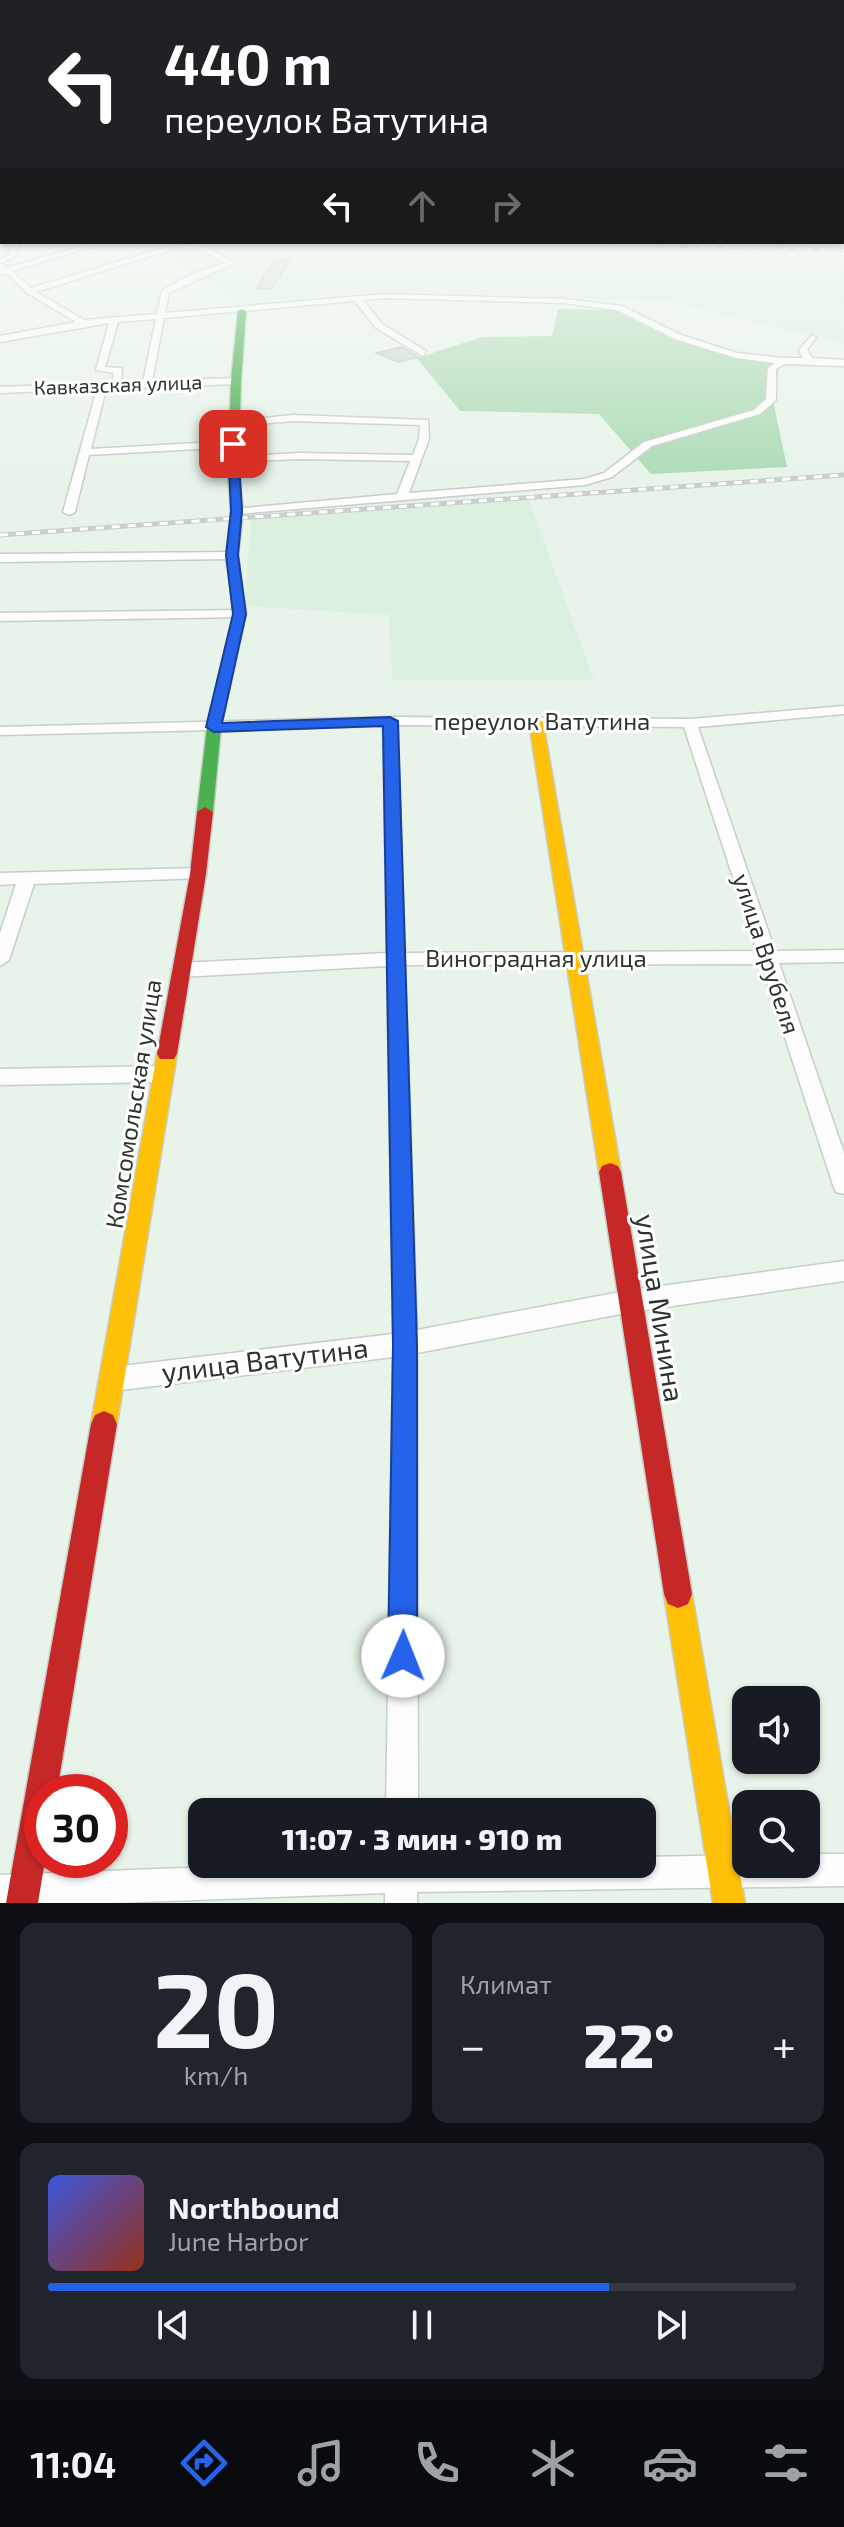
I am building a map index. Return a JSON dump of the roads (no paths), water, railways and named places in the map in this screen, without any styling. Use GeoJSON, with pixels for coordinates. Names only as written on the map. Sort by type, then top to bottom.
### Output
{"type":"FeatureCollection","features":[{"type":"Feature","properties":{"kind":"street"},"geometry":{"type":"LineString","coordinates":[[38,296],[83,323]]}},
{"type":"Feature","properties":{"kind":"street"},"geometry":{"type":"LineString","coordinates":[[147,384],[164,296]]}},
{"type":"Feature","properties":{"kind":"street"},"geometry":{"type":"LineString","coordinates":[[0,339],[83,323],[385,296],[564,301],[619,308],[678,337],[736,355],[783,361],[844,363]]}},
{"type":"Feature","properties":{"kind":"street"},"geometry":{"type":"LineString","coordinates":[[358,299],[379,326],[423,353]]}},
{"type":"Feature","properties":{"kind":"street","name":"Комсомольская улица"},"geometry":{"type":"LineString","coordinates":[[15,1895],[113,1379],[198,874],[214,727],[240,614],[232,555],[237,511],[233,452],[238,423],[235,413],[236,381],[242,311]]}},
{"type":"Feature","properties":{"kind":"street"},"geometry":{"type":"LineString","coordinates":[[114,321],[100,370],[119,370],[116,386]]}},
{"type":"Feature","properties":{"kind":"street"},"geometry":{"type":"LineString","coordinates":[[809,360],[803,350],[812,338]]}},
{"type":"Feature","properties":{"kind":"street"},"geometry":{"type":"LineString","coordinates":[[237,511],[564,485],[608,475],[648,444],[757,412],[771,400],[772,368],[783,361]]}},
{"type":"Feature","properties":{"kind":"street","name":"Кавказская улица"},"geometry":{"type":"LineString","coordinates":[[0,390],[236,381]]}},
{"type":"Feature","properties":{"kind":"street"},"geometry":{"type":"LineString","coordinates":[[69,512],[102,386]]}},
{"type":"Feature","properties":{"kind":"street"},"geometry":{"type":"LineString","coordinates":[[238,423],[293,418],[425,422],[424,439],[401,499]]}},
{"type":"Feature","properties":{"kind":"street"},"geometry":{"type":"LineString","coordinates":[[85,452],[233,452],[416,458]]}},
{"type":"Feature","properties":{"kind":"street"},"geometry":{"type":"LineString","coordinates":[[0,558],[232,555]]}},
{"type":"Feature","properties":{"kind":"street"},"geometry":{"type":"LineString","coordinates":[[0,617],[240,614]]}},
{"type":"Feature","properties":{"kind":"street","name":"переулок Ватутина"},"geometry":{"type":"LineString","coordinates":[[0,731],[390,721],[690,723],[844,710]]}},
{"type":"Feature","properties":{"kind":"street"},"geometry":{"type":"LineString","coordinates":[[390,721],[405,1344],[402,1798]]}},
{"type":"Feature","properties":{"kind":"street","name":"улица Минина"},"geometry":{"type":"LineString","coordinates":[[536,722],[727,1887]]}},
{"type":"Feature","properties":{"kind":"street","name":"улица Врубеля"},"geometry":{"type":"LineString","coordinates":[[690,723],[844,1185]]}},
{"type":"Feature","properties":{"kind":"street"},"geometry":{"type":"LineString","coordinates":[[0,879],[198,874]]}},
{"type":"Feature","properties":{"kind":"street"},"geometry":{"type":"LineString","coordinates":[[1,952],[27,878]]}},
{"type":"Feature","properties":{"kind":"street","name":"Виноградная улица"},"geometry":{"type":"LineString","coordinates":[[180,970],[396,959],[844,956]]}},
{"type":"Feature","properties":{"kind":"street"},"geometry":{"type":"LineString","coordinates":[[0,1077],[163,1074]]}},
{"type":"Feature","properties":{"kind":"street","name":"улица Ватутина"},"geometry":{"type":"LineString","coordinates":[[113,1379],[405,1344],[631,1301],[844,1271]]}},
{"type":"Feature","properties":{"kind":"street"},"geometry":{"type":"LineString","coordinates":[[15,1895],[401,1881],[727,1887],[844,1870]]}},
{"type":"Feature","properties":{"kind":"railway"},"geometry":{"type":"LineString","coordinates":[[0,535],[844,475]]}}]}
